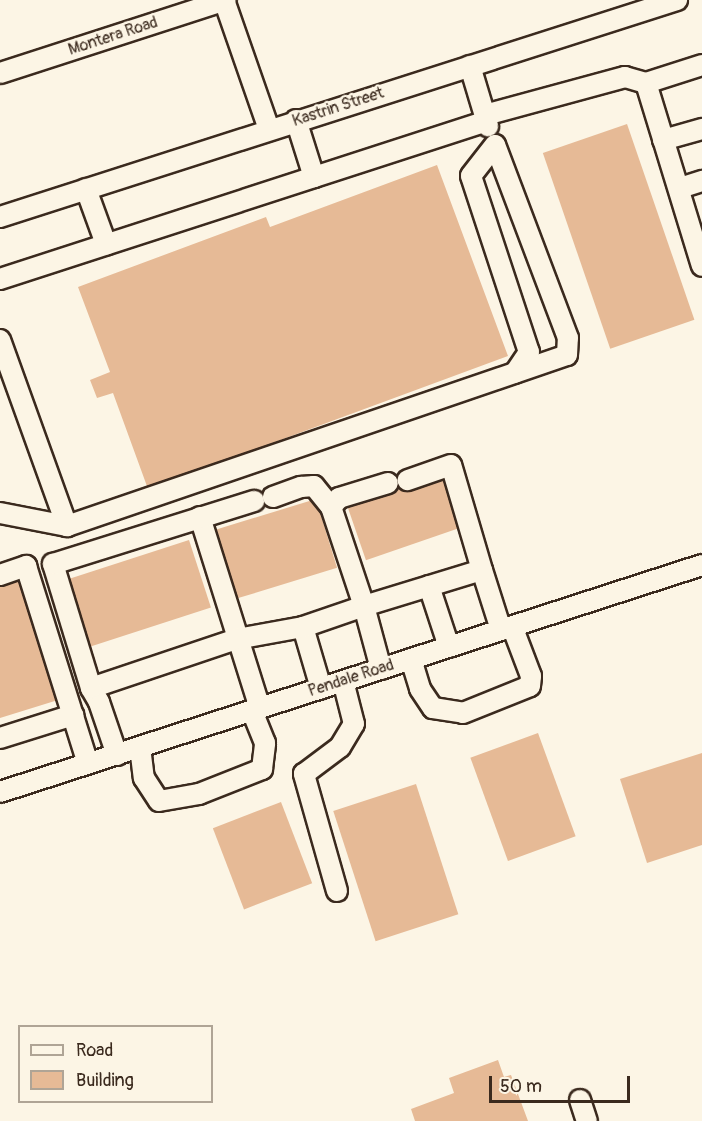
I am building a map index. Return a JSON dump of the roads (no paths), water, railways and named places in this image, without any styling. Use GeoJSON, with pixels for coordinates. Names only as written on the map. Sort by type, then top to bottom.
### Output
{"type":"FeatureCollection","features":[{"type":"Feature","properties":{"kind":"street"},"geometry":{"type":"LineString","coordinates":[[225,0],[269,129]]}},
{"type":"Feature","properties":{"kind":"street","name":"Montera Road"},"geometry":{"type":"LineString","coordinates":[[0,73],[225,0]]}},
{"type":"Feature","properties":{"kind":"street","name":"Kastrin Street"},"geometry":{"type":"LineString","coordinates":[[0,217],[296,120],[677,0]]}},
{"type":"Feature","properties":{"kind":"street"},"geometry":{"type":"LineString","coordinates":[[0,279],[314,177],[486,118],[625,76],[646,83],[702,65]]}},
{"type":"Feature","properties":{"kind":"street"},"geometry":{"type":"LineString","coordinates":[[0,513],[67,526],[567,355],[568,338],[495,145],[470,66]]}},
{"type":"Feature","properties":{"kind":"street"},"geometry":{"type":"LineString","coordinates":[[646,83],[699,245],[702,266]]}},
{"type":"Feature","properties":{"kind":"street"},"geometry":{"type":"LineString","coordinates":[[296,120],[314,177]]}},
{"type":"Feature","properties":{"kind":"street"},"geometry":{"type":"LineString","coordinates":[[663,140],[702,129]]}},
{"type":"Feature","properties":{"kind":"street"},"geometry":{"type":"LineString","coordinates":[[495,145],[471,176],[529,352],[515,373]]}},
{"type":"Feature","properties":{"kind":"street"},"geometry":{"type":"LineString","coordinates":[[680,188],[702,181]]}},
{"type":"Feature","properties":{"kind":"street"},"geometry":{"type":"LineString","coordinates":[[86,189],[106,244]]}},
{"type":"Feature","properties":{"kind":"street"},"geometry":{"type":"LineString","coordinates":[[0,340],[67,526]]}},
{"type":"Feature","properties":{"kind":"street"},"geometry":{"type":"LineString","coordinates":[[408,480],[451,465],[482,570],[531,676],[530,686],[463,713],[434,708],[420,689],[411,659]]}},
{"type":"Feature","properties":{"kind":"street"},"geometry":{"type":"LineString","coordinates":[[331,507],[339,498],[388,483]]}},
{"type":"Feature","properties":{"kind":"street"},"geometry":{"type":"LineString","coordinates":[[117,755],[99,702],[91,688],[53,564],[200,517],[301,487],[314,486],[331,507],[364,606],[381,669]]}},
{"type":"Feature","properties":{"kind":"street"},"geometry":{"type":"LineString","coordinates":[[140,747],[144,778],[159,801],[199,794],[262,769],[265,743],[237,639],[200,517]]}},
{"type":"Feature","properties":{"kind":"street","name":"Pendale Road"},"geometry":{"type":"LineString","coordinates":[[0,792],[702,565]]}},
{"type":"Feature","properties":{"kind":"street"},"geometry":{"type":"LineString","coordinates":[[0,575],[26,566],[88,764]]}},
{"type":"Feature","properties":{"kind":"street"},"geometry":{"type":"LineString","coordinates":[[91,688],[237,639],[303,627],[482,570]]}},
{"type":"Feature","properties":{"kind":"street"},"geometry":{"type":"LineString","coordinates":[[429,586],[449,646]]}},
{"type":"Feature","properties":{"kind":"street"},"geometry":{"type":"LineString","coordinates":[[303,627],[321,688]]}},
{"type":"Feature","properties":{"kind":"street"},"geometry":{"type":"LineString","coordinates":[[337,891],[304,774],[340,747],[354,724],[343,681]]}},
{"type":"Feature","properties":{"kind":"street"},"geometry":{"type":"LineString","coordinates":[[0,738],[73,716]]}},
{"type":"Feature","properties":{"kind":"street"},"geometry":{"type":"LineString","coordinates":[[580,1100],[587,1121]]}}]}
